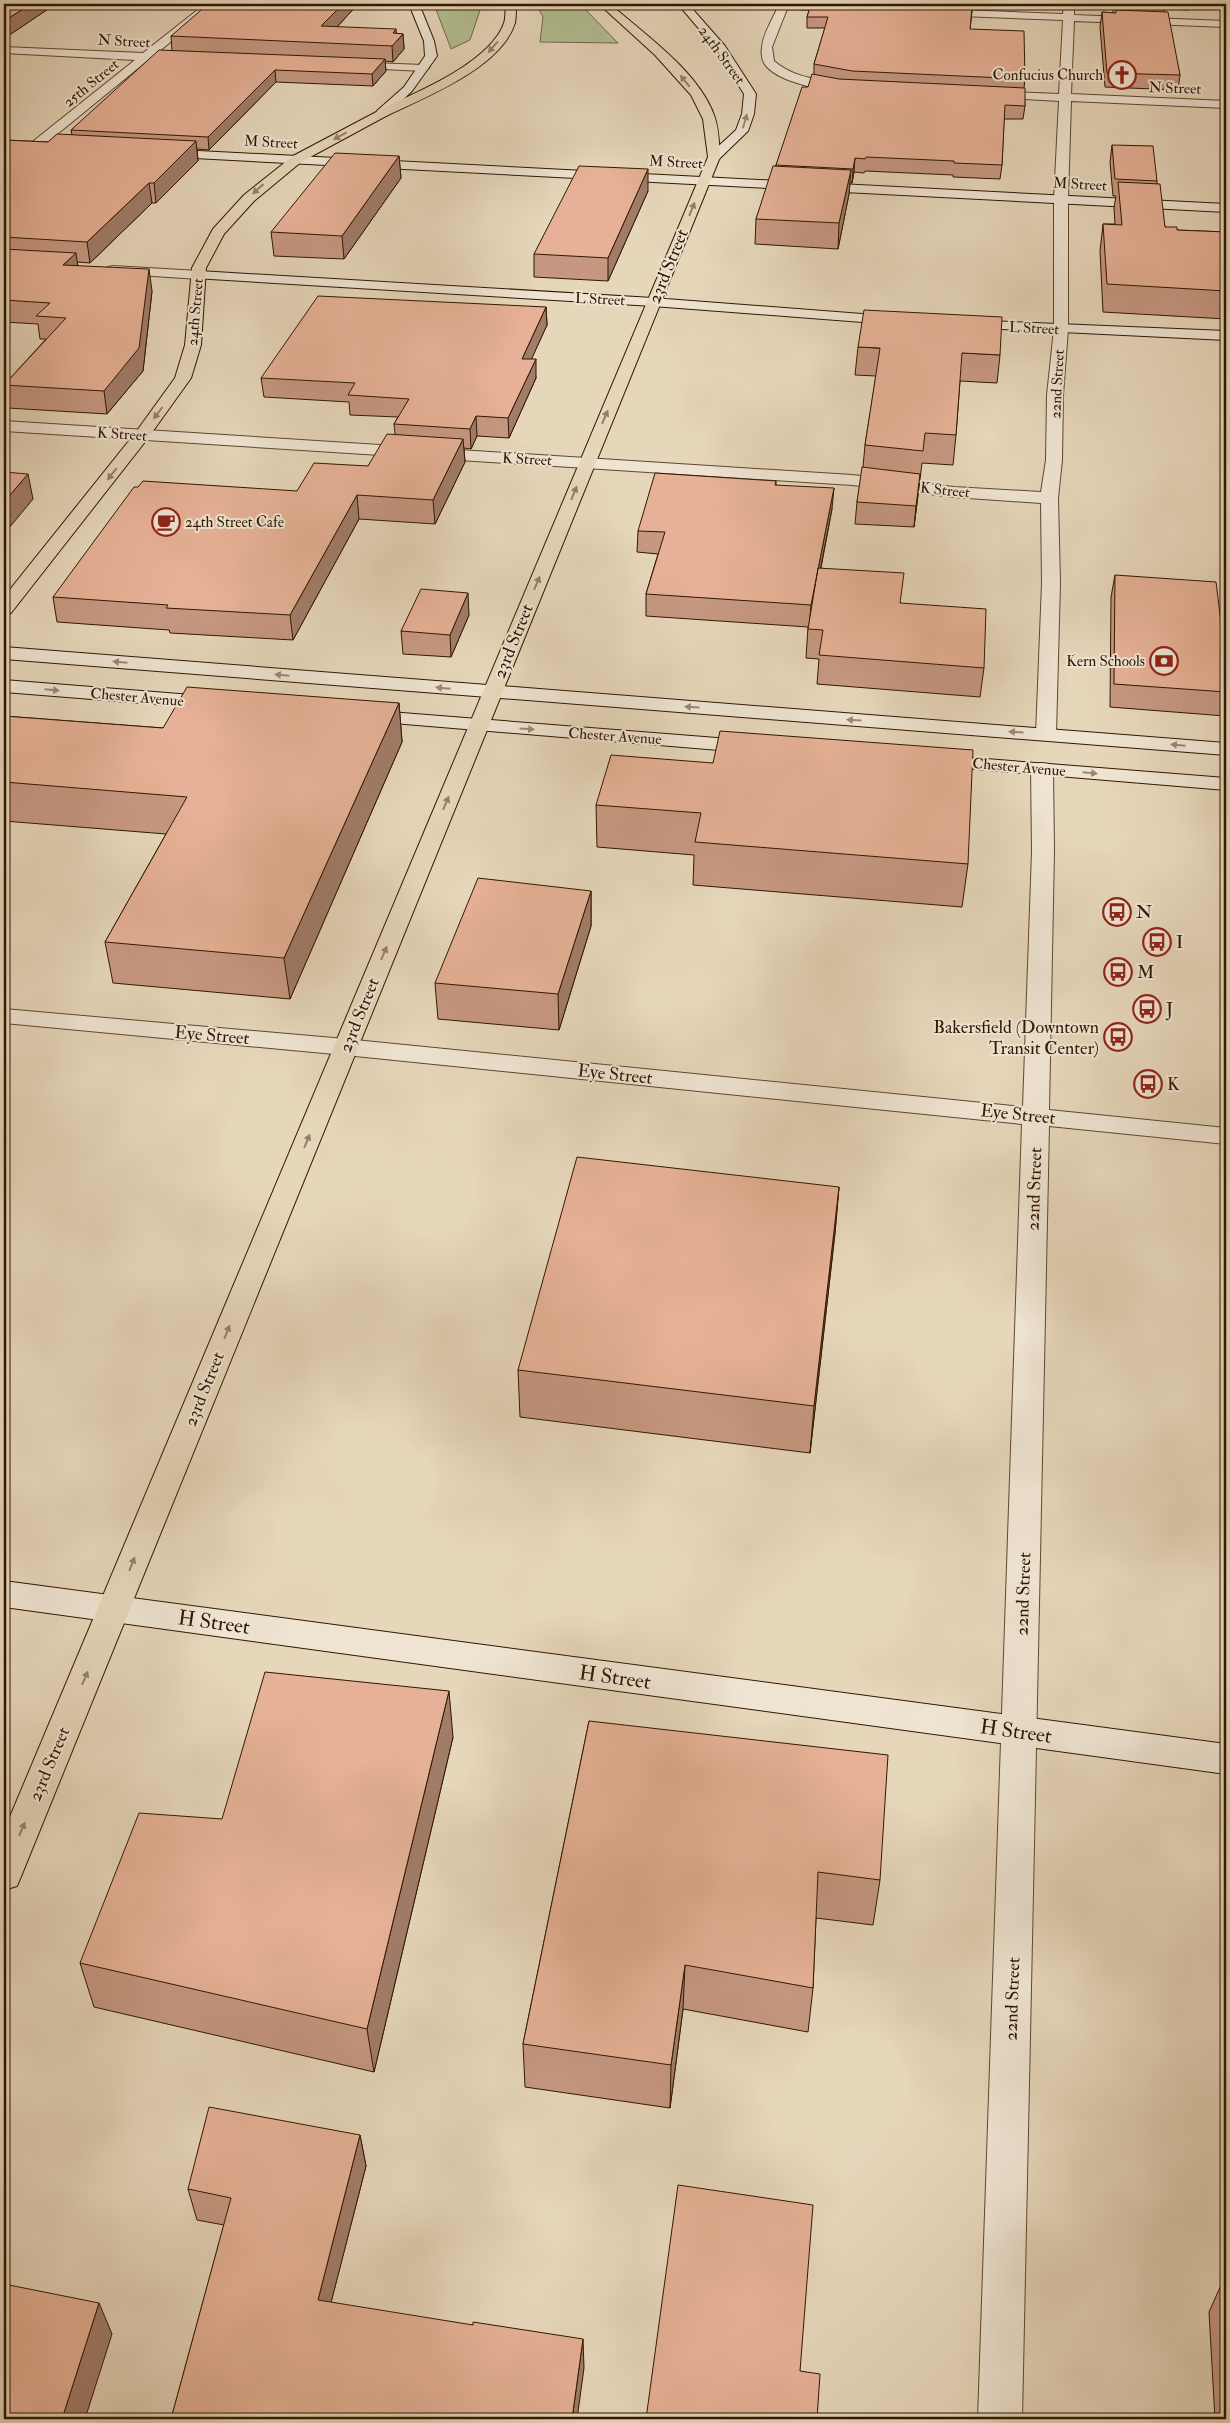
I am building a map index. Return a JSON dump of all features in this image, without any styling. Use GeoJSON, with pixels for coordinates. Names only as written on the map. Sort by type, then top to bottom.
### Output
{"type":"FeatureCollection","features":[{"type":"Feature","properties":{"kind":"main road"},"geometry":{"type":"LineString","coordinates":[[382,113],[455,76],[482,58],[507,29],[513,12],[511,4]]}},
{"type":"Feature","properties":{"kind":"main road"},"geometry":{"type":"LineString","coordinates":[[604,4],[663,57],[705,108],[710,122],[714,157]]}},
{"type":"Feature","properties":{"kind":"main road"},"geometry":{"type":"LineString","coordinates":[[610,4],[623,22]]}},
{"type":"Feature","properties":{"kind":"main road","name":"24th Street"},"geometry":{"type":"LineString","coordinates":[[4,609],[175,391],[188,365],[193,345],[199,268],[218,232],[232,215],[266,182],[297,160],[382,113]]}},
{"type":"Feature","properties":{"kind":"main road","name":"23rd Street"},"geometry":{"type":"LineString","coordinates":[[4,1874],[714,157]]}},
{"type":"Feature","properties":{"kind":"street","name":"25th Street"},"geometry":{"type":"LineString","coordinates":[[35,146],[211,4]]}},
{"type":"Feature","properties":{"kind":"street","name":"24th Street"},"geometry":{"type":"LineString","coordinates":[[382,113],[408,89],[431,56],[429,41],[414,4]]}},
{"type":"Feature","properties":{"kind":"street","name":"24th Street"},"geometry":{"type":"LineString","coordinates":[[683,4],[721,48],[750,94],[748,114],[742,131],[714,157]]}},
{"type":"Feature","properties":{"kind":"street"},"geometry":{"type":"LineString","coordinates":[[739,4],[862,9]]}},
{"type":"Feature","properties":{"kind":"street"},"geometry":{"type":"LineString","coordinates":[[784,5],[766,55],[776,70],[794,78],[816,84],[861,88]]}},
{"type":"Feature","properties":{"kind":"street"},"geometry":{"type":"LineString","coordinates":[[921,12],[1069,11],[1226,24]]}},
{"type":"Feature","properties":{"kind":"street","name":"22nd Street"},"geometry":{"type":"LineString","coordinates":[[1046,734],[1051,583],[1051,519],[1049,498],[1054,460],[1055,395],[1061,329],[1061,199],[1069,11]]}},
{"type":"Feature","properties":{"kind":"street","name":"N Street"},"geometry":{"type":"LineString","coordinates":[[4,50],[197,59]]}},
{"type":"Feature","properties":{"kind":"street"},"geometry":{"type":"LineString","coordinates":[[334,64],[423,68]]}},
{"type":"Feature","properties":{"kind":"street","name":"N Street"},"geometry":{"type":"LineString","coordinates":[[977,94],[1226,105]]}},
{"type":"Feature","properties":{"kind":"street"},"geometry":{"type":"LineString","coordinates":[[20,145],[53,147]]}},
{"type":"Feature","properties":{"kind":"street","name":"M Street"},"geometry":{"type":"LineString","coordinates":[[145,152],[1226,208]]}},
{"type":"Feature","properties":{"kind":"street","name":"L Street"},"geometry":{"type":"LineString","coordinates":[[100,270],[653,302],[916,322]]}},
{"type":"Feature","properties":{"kind":"street","name":"L Street"},"geometry":{"type":"LineString","coordinates":[[945,323],[1226,336]]}},
{"type":"Feature","properties":{"kind":"street","name":"K Street"},"geometry":{"type":"LineString","coordinates":[[4,426],[852,480],[954,492],[1049,498]]}},
{"type":"Feature","properties":{"kind":"street","name":"Chester Avenue"},"geometry":{"type":"LineString","coordinates":[[4,653],[1226,749]]}},
{"type":"Feature","properties":{"kind":"street","name":"Chester Avenue"},"geometry":{"type":"LineString","coordinates":[[4,686],[231,705]]}},
{"type":"Feature","properties":{"kind":"street","name":"Chester Avenue"},"geometry":{"type":"LineString","coordinates":[[340,714],[775,748]]}},
{"type":"Feature","properties":{"kind":"street","name":"Chester Avenue"},"geometry":{"type":"LineString","coordinates":[[913,759],[1226,784]]}},
{"type":"Feature","properties":{"kind":"street","name":"22nd Street"},"geometry":{"type":"LineString","coordinates":[[1000,2419],[1036,1116],[1042,769]]}},
{"type":"Feature","properties":{"kind":"street","name":"Eye Street"},"geometry":{"type":"LineString","coordinates":[[4,1016],[345,1047],[1226,1136]]}},
{"type":"Feature","properties":{"kind":"street","name":"H Street"},"geometry":{"type":"LineString","coordinates":[[4,1594],[1226,1759]]}},
{"type":"Feature","properties":{"kind":"green space"},"geometry":{"type":"Polygon","coordinates":[[[434,4],[478,4],[480,10],[470,40],[451,49],[434,4]]]}},
{"type":"Feature","properties":{"kind":"green space"},"geometry":{"type":"Polygon","coordinates":[[[536,4],[580,4],[618,43],[540,42],[543,17],[536,4]]]}},
{"type":"Feature","properties":{"kind":"building"},"geometry":{"type":"Polygon","coordinates":[[[4,4],[31,4],[4,21],[4,4]]]}},
{"type":"Feature","properties":{"kind":"building"},"geometry":{"type":"Polygon","coordinates":[[[208,4],[343,4],[321,26],[396,29],[393,33],[403,34],[392,46],[171,36],[208,4]]]}},
{"type":"Feature","properties":{"kind":"building"},"geometry":{"type":"Polygon","coordinates":[[[811,4],[972,7],[970,29],[1024,31],[1025,79],[852,71],[814,64],[828,17],[807,17],[811,4]]]}},
{"type":"Feature","properties":{"kind":"building"},"geometry":{"type":"Polygon","coordinates":[[[1164,4],[1165,7],[1115,5],[1164,4]]]}},
{"type":"Feature","properties":{"kind":"building"},"geometry":{"type":"Polygon","coordinates":[[[1116,10],[1168,12],[1180,75],[1107,73],[1102,12],[1116,13],[1116,10]]]}},
{"type":"Feature","properties":{"kind":"building"},"geometry":{"type":"Polygon","coordinates":[[[159,50],[385,59],[372,74],[275,70],[208,137],[71,130],[159,50]]]}},
{"type":"Feature","properties":{"kind":"building"},"geometry":{"type":"Polygon","coordinates":[[[812,74],[839,79],[1025,88],[1025,106],[1005,105],[1002,165],[866,157],[865,159],[855,158],[853,169],[776,165],[802,87],[808,87],[812,74]]]}},
{"type":"Feature","properties":{"kind":"building"},"geometry":{"type":"Polygon","coordinates":[[[57,134],[196,141],[154,183],[149,183],[87,242],[4,237],[4,140],[48,142],[57,134]]]}},
{"type":"Feature","properties":{"kind":"building"},"geometry":{"type":"Polygon","coordinates":[[[1112,145],[1153,146],[1157,181],[1115,179],[1112,145]]]}},
{"type":"Feature","properties":{"kind":"building"},"geometry":{"type":"Polygon","coordinates":[[[335,153],[399,156],[342,236],[271,232],[335,153]]]}},
{"type":"Feature","properties":{"kind":"building"},"geometry":{"type":"Polygon","coordinates":[[[579,166],[648,169],[608,258],[534,254],[579,166]]]}},
{"type":"Feature","properties":{"kind":"building"},"geometry":{"type":"Polygon","coordinates":[[[773,166],[851,170],[839,223],[756,219],[773,166]]]}},
{"type":"Feature","properties":{"kind":"building"},"geometry":{"type":"Polygon","coordinates":[[[1118,182],[1160,184],[1165,227],[1177,227],[1177,230],[1226,232],[1226,291],[1107,284],[1103,224],[1122,225],[1118,182]]]}},
{"type":"Feature","properties":{"kind":"building"},"geometry":{"type":"Polygon","coordinates":[[[4,249],[76,253],[63,265],[149,269],[139,348],[104,391],[4,385],[66,318],[36,316],[50,303],[4,300],[4,249]]]}},
{"type":"Feature","properties":{"kind":"building"},"geometry":{"type":"Polygon","coordinates":[[[318,296],[546,307],[522,359],[536,359],[508,418],[476,416],[470,429],[394,424],[409,399],[348,395],[355,383],[261,378],[318,296]]]}},
{"type":"Feature","properties":{"kind":"building"},"geometry":{"type":"Polygon","coordinates":[[[864,310],[1002,317],[1000,355],[962,353],[956,435],[925,433],[923,451],[865,445],[880,348],[858,347],[864,310]]]}},
{"type":"Feature","properties":{"kind":"building"},"geometry":{"type":"Polygon","coordinates":[[[387,434],[463,439],[433,500],[357,495],[290,615],[166,608],[168,605],[53,597],[134,487],[138,487],[143,481],[297,491],[314,463],[368,466],[387,434]]]}},
{"type":"Feature","properties":{"kind":"building"},"geometry":{"type":"Polygon","coordinates":[[[862,467],[920,474],[916,506],[857,502],[862,467]]]}},
{"type":"Feature","properties":{"kind":"building"},"geometry":{"type":"Polygon","coordinates":[[[4,472],[28,474],[4,502],[4,472]]]}},
{"type":"Feature","properties":{"kind":"building"},"geometry":{"type":"Polygon","coordinates":[[[655,473],[776,481],[775,485],[834,488],[811,605],[646,594],[665,532],[638,531],[655,473]]]}},
{"type":"Feature","properties":{"kind":"building"},"geometry":{"type":"Polygon","coordinates":[[[818,568],[904,573],[900,603],[986,609],[984,668],[819,655],[823,630],[808,629],[818,568]]]}},
{"type":"Feature","properties":{"kind":"building","name":"Kern Schools"},"geometry":{"type":"Polygon","coordinates":[[[1115,575],[1216,582],[1226,663],[1226,692],[1114,684],[1115,575]]]}},
{"type":"Feature","properties":{"kind":"building"},"geometry":{"type":"Polygon","coordinates":[[[421,589],[468,593],[450,635],[401,631],[421,589]]]}},
{"type":"Feature","properties":{"kind":"building"},"geometry":{"type":"Polygon","coordinates":[[[187,687],[399,703],[284,958],[105,942],[187,797],[4,782],[4,716],[163,728],[187,687]]]}},
{"type":"Feature","properties":{"kind":"building"},"geometry":{"type":"Polygon","coordinates":[[[720,731],[973,750],[968,864],[695,842],[701,813],[596,805],[611,755],[713,763],[720,731]]]}},
{"type":"Feature","properties":{"kind":"building"},"geometry":{"type":"Polygon","coordinates":[[[478,878],[591,891],[558,994],[435,983],[478,878]]]}},
{"type":"Feature","properties":{"kind":"building"},"geometry":{"type":"Polygon","coordinates":[[[577,1157],[839,1187],[814,1406],[518,1370],[577,1157]]]}},
{"type":"Feature","properties":{"kind":"building"},"geometry":{"type":"Polygon","coordinates":[[[265,1672],[449,1691],[367,2029],[80,1963],[139,1813],[222,1819],[265,1672]]]}},
{"type":"Feature","properties":{"kind":"building"},"geometry":{"type":"Polygon","coordinates":[[[589,1721],[888,1755],[880,1880],[818,1872],[813,1988],[685,1965],[671,2065],[523,2044],[589,1721]]]}},
{"type":"Feature","properties":{"kind":"building"},"geometry":{"type":"Polygon","coordinates":[[[209,2107],[360,2135],[318,2300],[473,2325],[473,2322],[583,2339],[572,2419],[171,2419],[231,2198],[188,2189],[209,2107]]]}},
{"type":"Feature","properties":{"kind":"building"},"geometry":{"type":"Polygon","coordinates":[[[678,2185],[813,2205],[800,2371],[820,2374],[817,2419],[646,2419],[678,2185]]]}},
{"type":"Feature","properties":{"kind":"building"},"geometry":{"type":"Polygon","coordinates":[[[4,2284],[99,2303],[62,2419],[4,2419],[4,2284]]]}},
{"type":"Feature","properties":{"kind":"place","name":"Confucius Church"},"geometry":{"type":"Point","coordinates":[1122,75]}},
{"type":"Feature","properties":{"kind":"place","name":"24th Street Cafe"},"geometry":{"type":"Point","coordinates":[166,522]}},
{"type":"Feature","properties":{"kind":"place","name":"Kern Schools"},"geometry":{"type":"Point","coordinates":[1164,661]}},
{"type":"Feature","properties":{"kind":"place","name":"N"},"geometry":{"type":"Point","coordinates":[1117,912]}},
{"type":"Feature","properties":{"kind":"place","name":"I"},"geometry":{"type":"Point","coordinates":[1157,942]}},
{"type":"Feature","properties":{"kind":"place","name":"M"},"geometry":{"type":"Point","coordinates":[1118,972]}},
{"type":"Feature","properties":{"kind":"place","name":"J"},"geometry":{"type":"Point","coordinates":[1147,1009]}},
{"type":"Feature","properties":{"kind":"place","name":"Bakersfield (Downtown Transit Center)"},"geometry":{"type":"Point","coordinates":[1118,1037]}},
{"type":"Feature","properties":{"kind":"place","name":"K"},"geometry":{"type":"Point","coordinates":[1148,1084]}}]}
